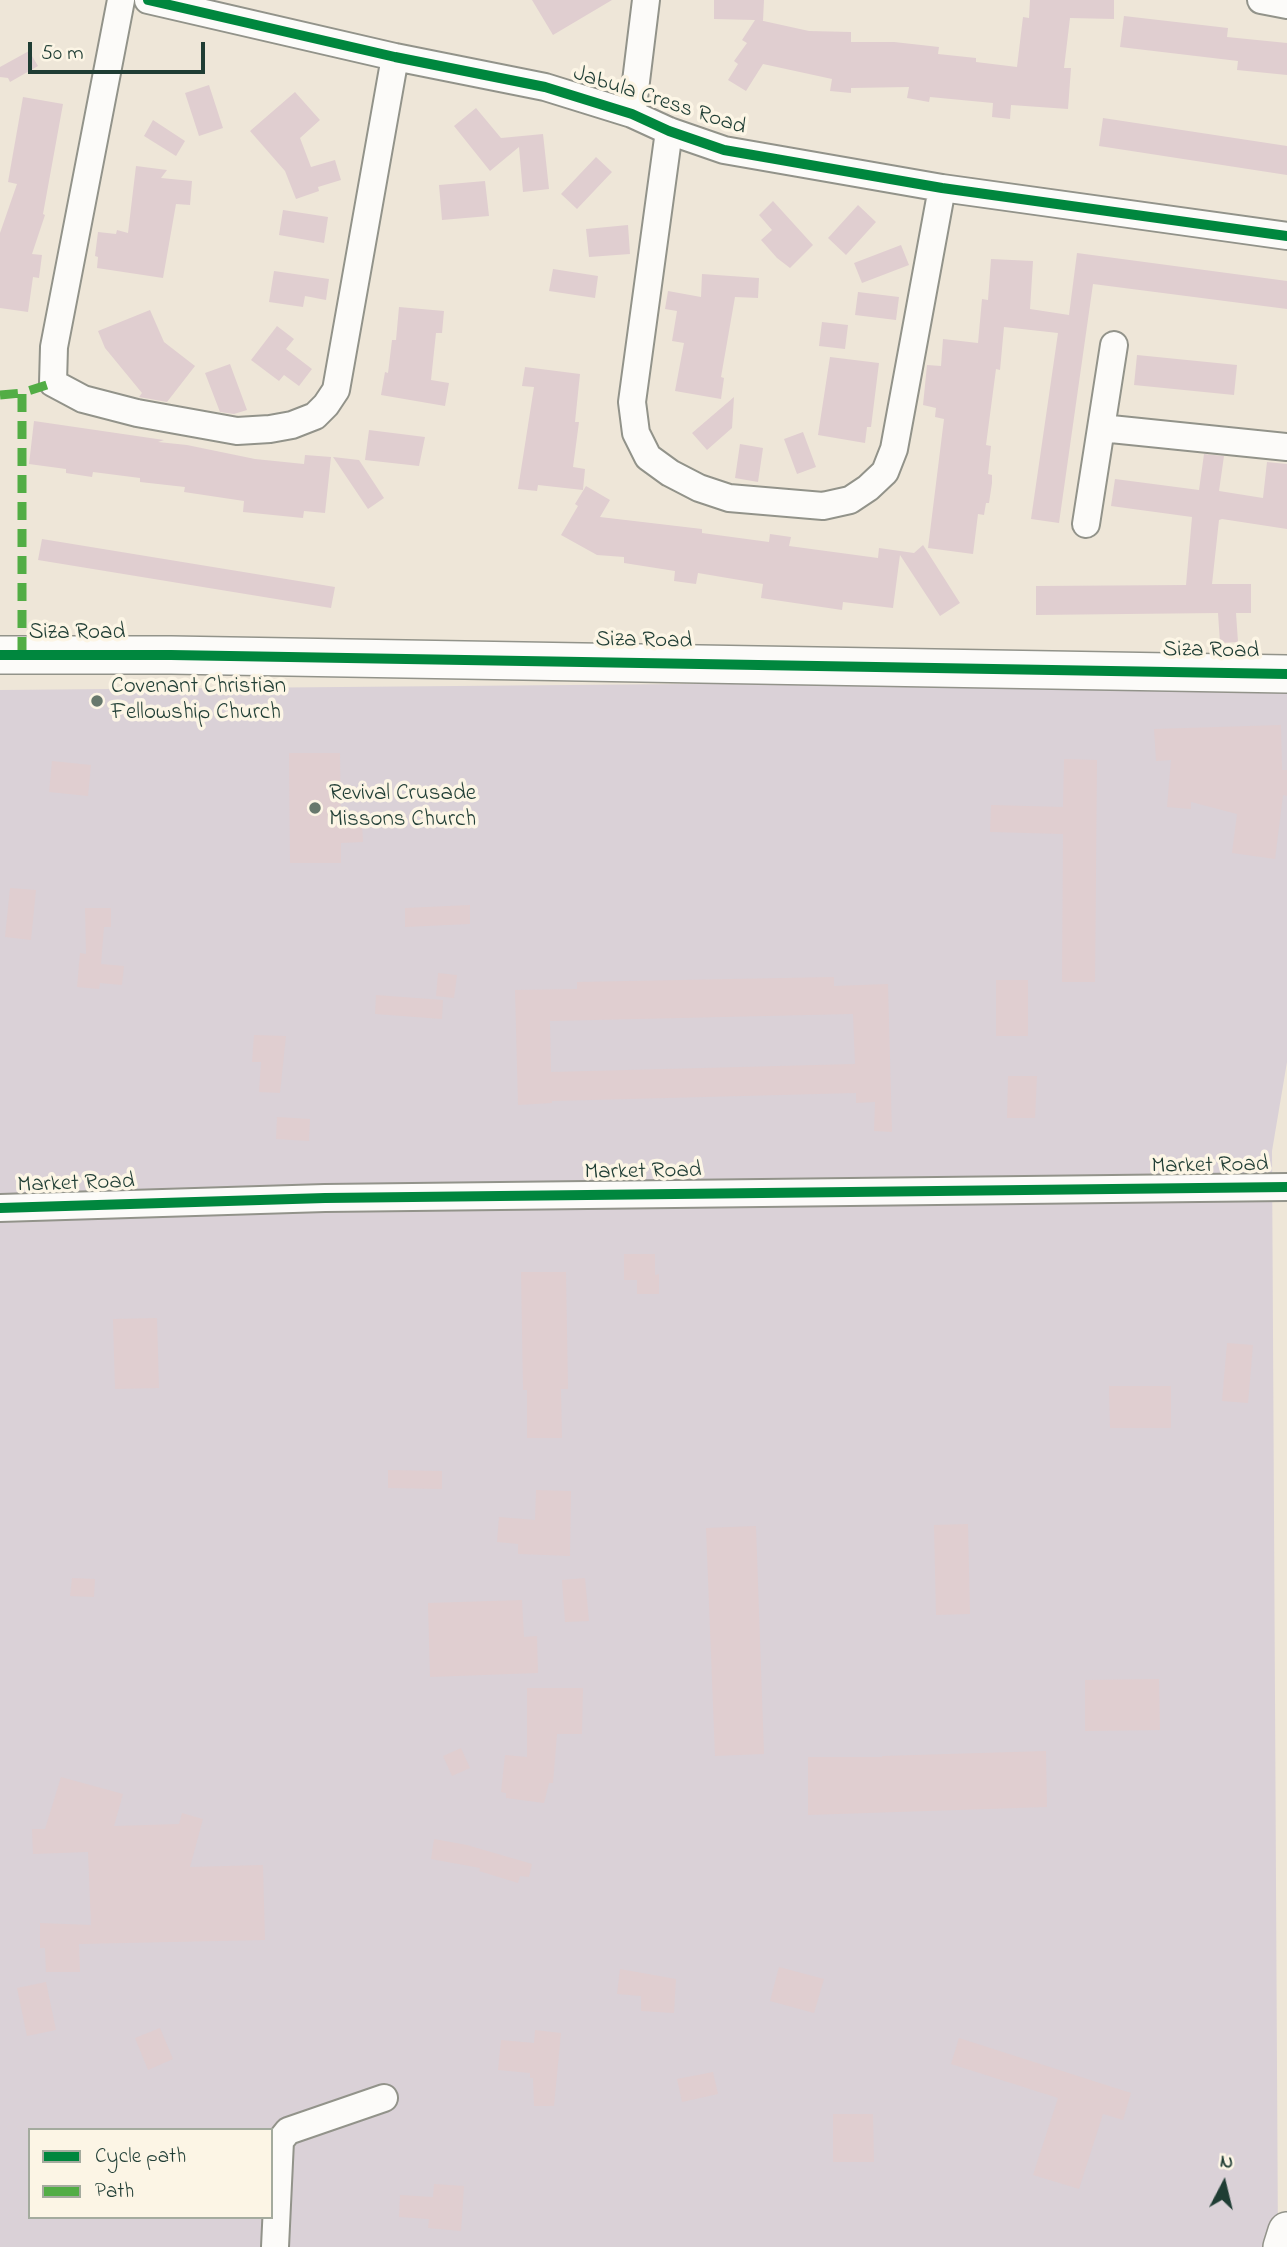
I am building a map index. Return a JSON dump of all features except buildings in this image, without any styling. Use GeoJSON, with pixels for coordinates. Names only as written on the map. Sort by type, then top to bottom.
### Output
{"type":"FeatureCollection","features":[{"type":"Feature","properties":{"kind":"street"},"geometry":{"type":"LineString","coordinates":[[121,0],[54,347],[53,383],[83,399],[137,413],[237,431],[292,425],[315,416],[326,405],[336,390],[395,57]]}},
{"type":"Feature","properties":{"kind":"street","name":"Jabula Cress Road"},"geometry":{"type":"LineString","coordinates":[[148,0],[395,57],[545,87],[632,114],[669,131],[724,150],[942,188],[1287,236]]}},
{"type":"Feature","properties":{"kind":"street"},"geometry":{"type":"LineString","coordinates":[[632,114],[646,0]]}},
{"type":"Feature","properties":{"kind":"street"},"geometry":{"type":"LineString","coordinates":[[1261,0],[1287,5]]}},
{"type":"Feature","properties":{"kind":"street"},"geometry":{"type":"LineString","coordinates":[[669,131],[632,402],[636,433],[648,457],[670,473],[699,488],[729,498],[823,506],[850,500],[885,472],[894,449],[942,188]]}},
{"type":"Feature","properties":{"kind":"street"},"geometry":{"type":"LineString","coordinates":[[1086,524],[1114,345]]}},
{"type":"Feature","properties":{"kind":"street"},"geometry":{"type":"LineString","coordinates":[[1101,428],[1287,447]]}},
{"type":"Feature","properties":{"kind":"street","name":"Siza Road"},"geometry":{"type":"LineString","coordinates":[[0,655],[185,655],[1287,674]]}},
{"type":"Feature","properties":{"kind":"street","name":"Market Road"},"geometry":{"type":"LineString","coordinates":[[0,1208],[325,1198],[1287,1187]]}},
{"type":"Feature","properties":{"kind":"street"},"geometry":{"type":"LineString","coordinates":[[275,2247],[281,2141],[288,2131],[384,2098]]}},
{"type":"Feature","properties":{"kind":"street"},"geometry":{"type":"LineString","coordinates":[[1282,2247],[1287,2231]]}},
{"type":"Feature","properties":{"kind":"shaded area"},"geometry":{"type":"Polygon","coordinates":[[[1025,681],[1287,689],[1287,1062],[1272,1151],[1278,2247],[0,2247],[0,690],[1025,681]]]}},
{"type":"Feature","properties":{"kind":"marked path"},"geometry":{"type":"LineString","coordinates":[[22,655],[22,393],[53,383]]}},
{"type":"Feature","properties":{"kind":"marked path"},"geometry":{"type":"LineString","coordinates":[[0,395],[22,393]]}},
{"type":"Feature","properties":{"kind":"cycle path"},"geometry":{"type":"LineString","coordinates":[[148,0],[395,57],[545,87],[632,114],[669,131],[724,150],[942,188],[1287,236]]}},
{"type":"Feature","properties":{"kind":"cycle path"},"geometry":{"type":"LineString","coordinates":[[0,655],[171,655],[1287,674]]}},
{"type":"Feature","properties":{"kind":"cycle path"},"geometry":{"type":"LineString","coordinates":[[0,1208],[325,1198],[1287,1187]]}},
{"type":"Feature","properties":{"kind":"place","name":"Covenant Christian Fellowship Church"},"geometry":{"type":"Point","coordinates":[97,701]}},
{"type":"Feature","properties":{"kind":"place","name":"Revival Crusade Missons Church"},"geometry":{"type":"Point","coordinates":[315,808]}}]}
